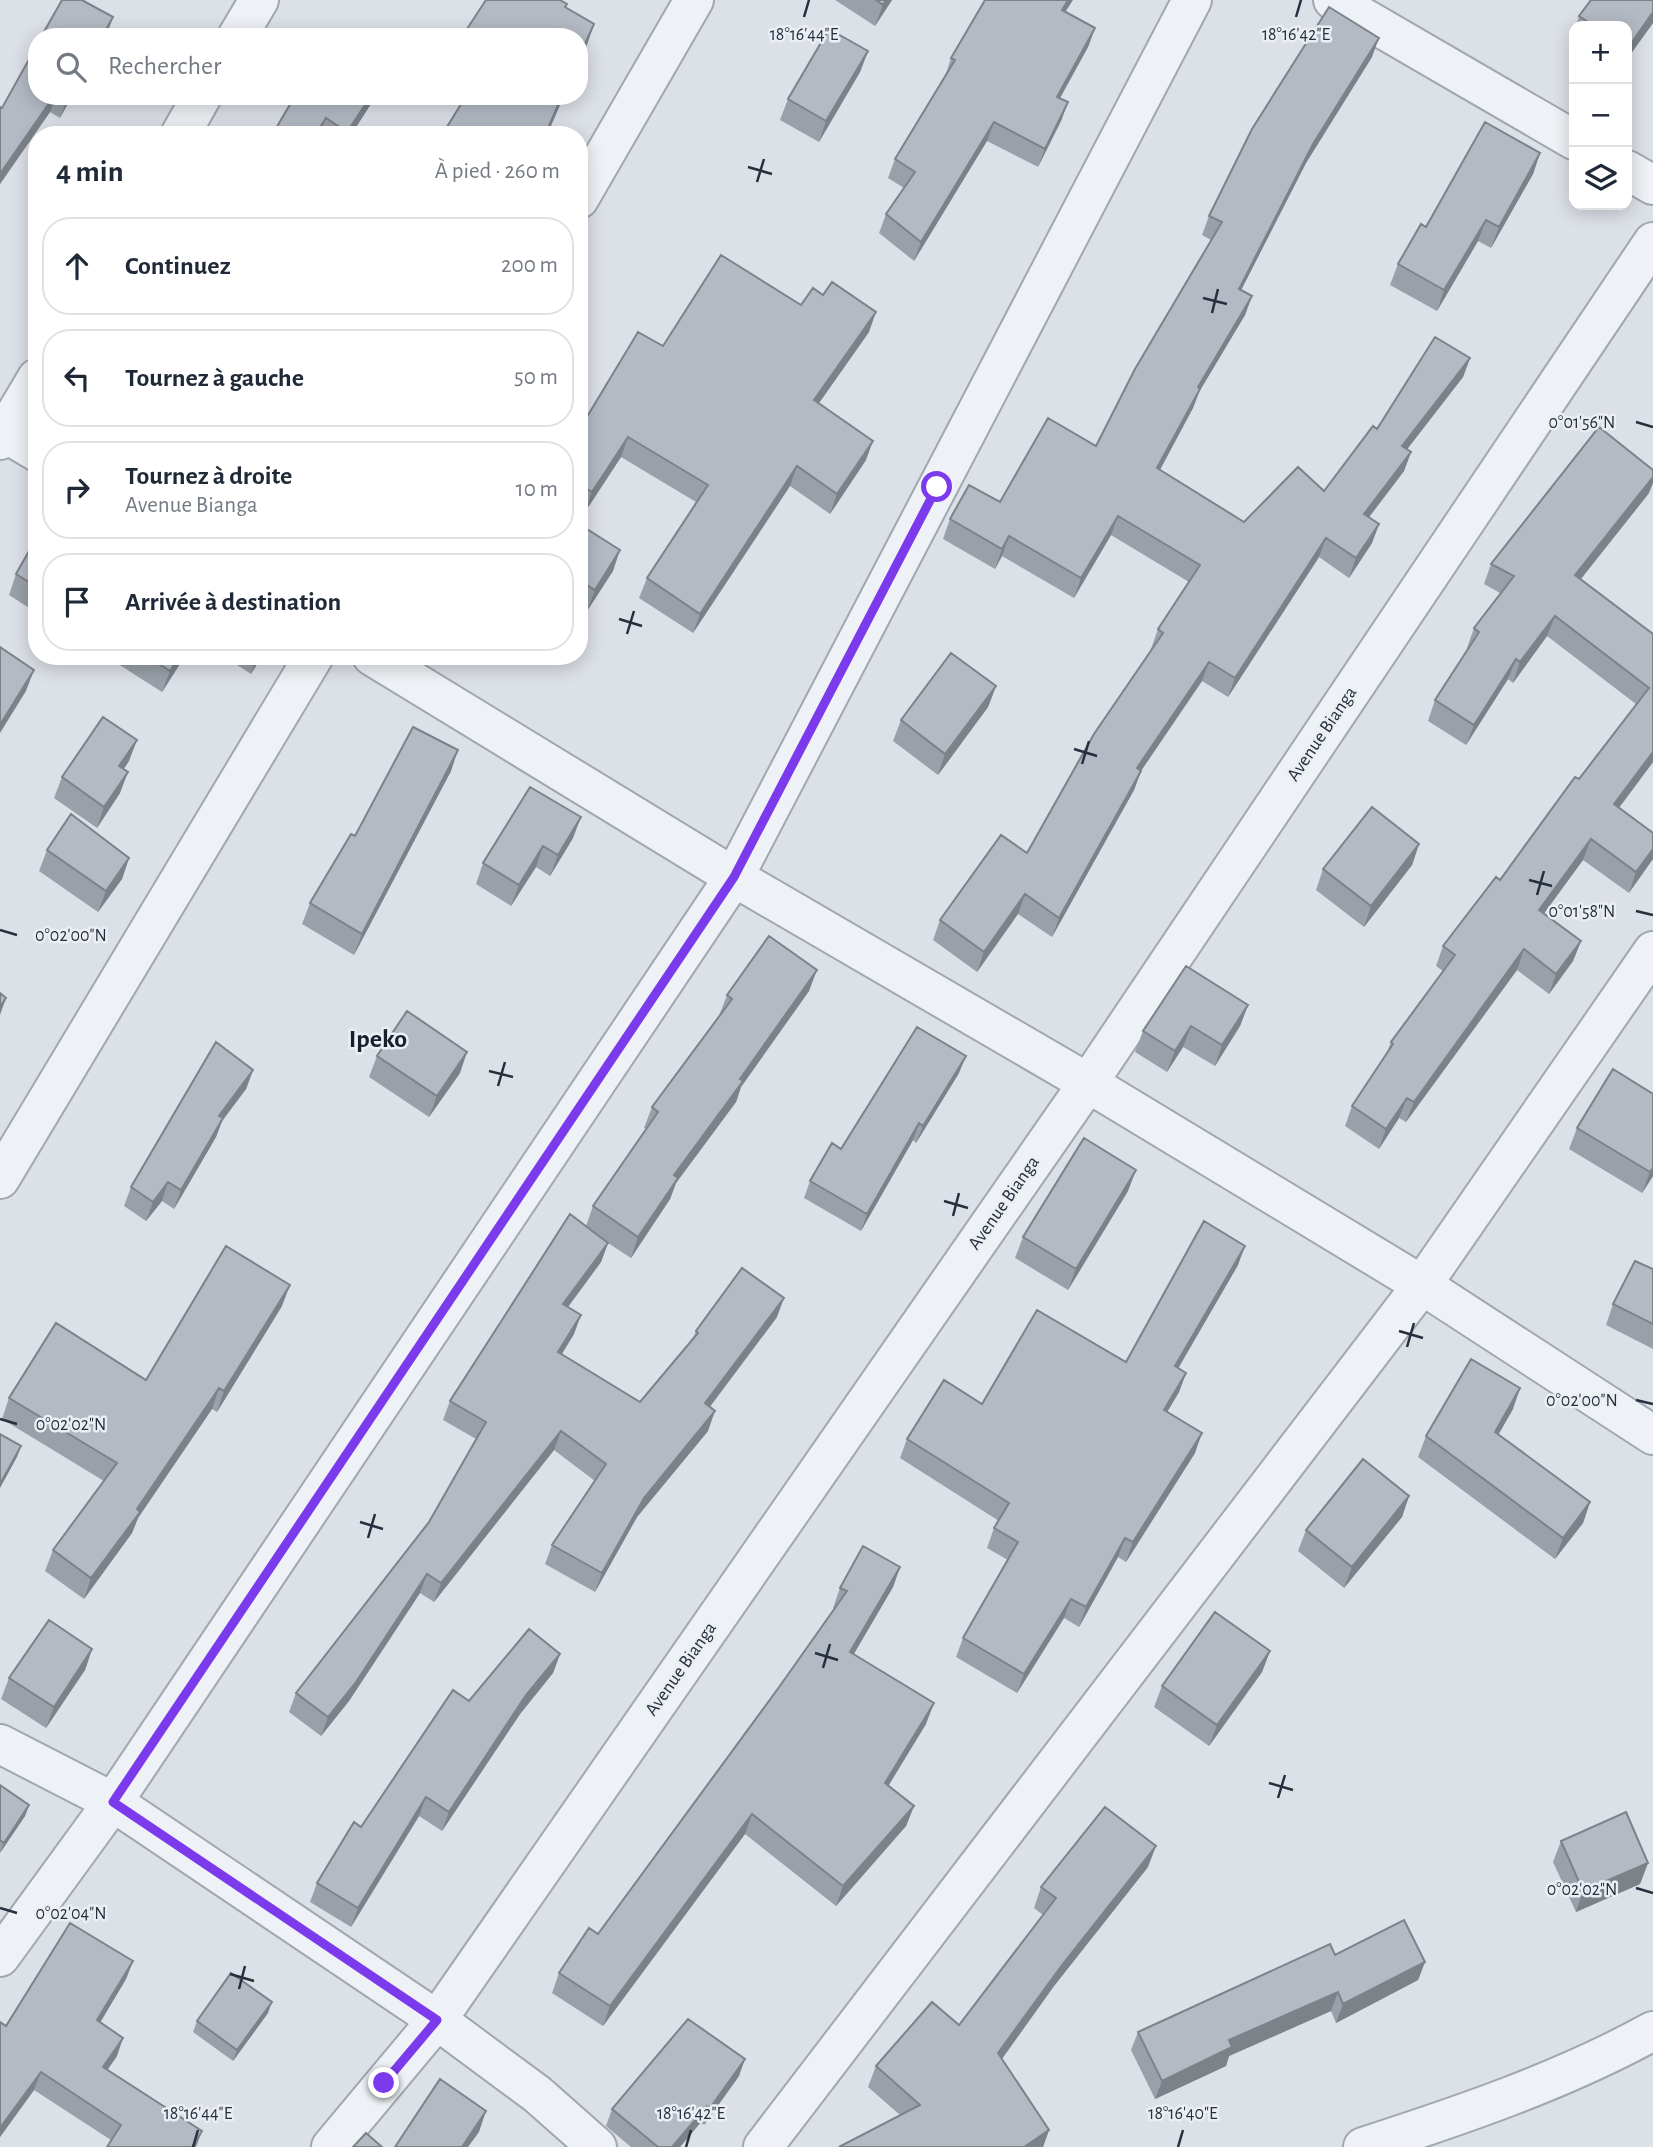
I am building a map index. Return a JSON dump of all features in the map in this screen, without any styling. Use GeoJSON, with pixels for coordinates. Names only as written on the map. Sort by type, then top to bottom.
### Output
{"type":"FeatureCollection","features":[{"type":"Feature","properties":{"kind":"street"},"geometry":{"type":"LineString","coordinates":[[242,28],[259,0]]}},
{"type":"Feature","properties":{"kind":"street"},"geometry":{"type":"LineString","coordinates":[[588,183],[694,0]]}},
{"type":"Feature","properties":{"kind":"street"},"geometry":{"type":"LineString","coordinates":[[0,1956],[113,1802],[734,877],[1192,0]]}},
{"type":"Feature","properties":{"kind":"street"},"geometry":{"type":"LineString","coordinates":[[1333,0],[1569,136]]}},
{"type":"Feature","properties":{"kind":"street"},"geometry":{"type":"LineString","coordinates":[[185,126],[197,105]]}},
{"type":"Feature","properties":{"kind":"street"},"geometry":{"type":"LineString","coordinates":[[1632,173],[1653,185]]}},
{"type":"Feature","properties":{"kind":"street","name":"Avenue Bianga"},"geometry":{"type":"LineString","coordinates":[[331,2147],[437,2020],[1088,1083],[1653,242]]}},
{"type":"Feature","properties":{"kind":"street"},"geometry":{"type":"LineString","coordinates":[[28,392],[2,434],[28,447]]}},
{"type":"Feature","properties":{"kind":"street"},"geometry":{"type":"LineString","coordinates":[[0,1178],[309,665]]}},
{"type":"Feature","properties":{"kind":"street"},"geometry":{"type":"LineString","coordinates":[[387,665],[734,877],[1088,1083],[1422,1285],[1653,1435]]}},
{"type":"Feature","properties":{"kind":"street"},"geometry":{"type":"LineString","coordinates":[[764,2147],[1422,1285],[1653,951]]}},
{"type":"Feature","properties":{"kind":"street"},"geometry":{"type":"LineString","coordinates":[[0,1744],[113,1802],[437,2020],[537,2094],[597,2147]]}},
{"type":"Feature","properties":{"kind":"street"},"geometry":{"type":"LineString","coordinates":[[1363,2147],[1464,2114],[1612,2053],[1653,2031]]}},
{"type":"Feature","properties":{"kind":"building"},"geometry":{"type":"Polygon","coordinates":[[[62,0],[82,0],[113,17],[107,28],[46,28],[62,0]]]}},
{"type":"Feature","properties":{"kind":"building"},"geometry":{"type":"Polygon","coordinates":[[[486,0],[560,0],[567,4],[565,7],[594,24],[588,37],[588,28],[468,28],[486,0]]]}},
{"type":"Feature","properties":{"kind":"building"},"geometry":{"type":"Polygon","coordinates":[[[985,0],[1068,0],[1062,10],[1095,28],[1057,97],[1068,102],[1045,149],[994,122],[921,242],[886,214],[915,172],[895,159],[955,60],[951,58],[985,0]]]}},
{"type":"Feature","properties":{"kind":"building"},"geometry":{"type":"Polygon","coordinates":[[[1591,0],[1653,0],[1653,12],[1632,42],[1632,21],[1586,21],[1579,16],[1591,0]]]}},
{"type":"Feature","properties":{"kind":"building"},"geometry":{"type":"Polygon","coordinates":[[[1329,7],[1379,38],[1313,144],[1239,289],[1252,296],[1198,387],[1200,389],[1157,468],[1244,522],[1298,467],[1324,491],[1373,426],[1377,429],[1435,337],[1470,358],[1402,446],[1411,452],[1364,514],[1379,524],[1356,558],[1326,538],[1235,678],[1209,662],[1137,768],[1141,771],[1059,918],[1025,894],[984,952],[940,920],[1001,835],[1027,853],[1094,734],[1163,633],[1158,629],[1200,565],[1118,516],[1081,578],[1009,536],[1002,549],[950,519],[969,485],[1000,502],[1048,418],[1096,446],[1135,369],[1222,222],[1209,216],[1252,129],[1329,7]]]}},
{"type":"Feature","properties":{"kind":"building"},"geometry":{"type":"Polygon","coordinates":[[[829,29],[868,51],[826,121],[788,99],[829,29]]]}},
{"type":"Feature","properties":{"kind":"building"},"geometry":{"type":"Polygon","coordinates":[[[28,61],[28,105],[48,105],[33,126],[28,126],[28,134],[0,174],[0,107],[2,108],[28,61]]]}},
{"type":"Feature","properties":{"kind":"building"},"geometry":{"type":"Polygon","coordinates":[[[290,105],[365,105],[351,126],[338,126],[326,118],[321,126],[277,126],[290,105]]]}},
{"type":"Feature","properties":{"kind":"building"},"geometry":{"type":"Polygon","coordinates":[[[460,105],[558,105],[549,126],[448,126],[460,105]]]}},
{"type":"Feature","properties":{"kind":"building"},"geometry":{"type":"Polygon","coordinates":[[[1485,122],[1540,153],[1499,227],[1486,220],[1444,290],[1398,264],[1421,224],[1426,227],[1485,122]]]}},
{"type":"Feature","properties":{"kind":"building"},"geometry":{"type":"Polygon","coordinates":[[[721,255],[801,305],[813,288],[823,295],[832,282],[876,312],[814,400],[873,441],[837,494],[797,466],[700,614],[647,578],[708,485],[628,437],[592,492],[588,490],[588,415],[638,332],[663,346],[721,255]]]}},
{"type":"Feature","properties":{"kind":"building"},"geometry":{"type":"Polygon","coordinates":[[[1599,427],[1653,470],[1653,477],[1575,575],[1653,634],[1653,752],[1614,804],[1653,833],[1653,849],[1636,872],[1591,839],[1539,910],[1581,941],[1556,974],[1524,949],[1414,1102],[1407,1098],[1386,1129],[1352,1106],[1393,1044],[1391,1042],[1455,955],[1443,946],[1496,877],[1500,880],[1575,777],[1579,779],[1649,688],[1555,616],[1520,662],[1516,659],[1474,725],[1435,700],[1479,632],[1474,628],[1514,576],[1491,564],[1599,427]]]}},
{"type":"Feature","properties":{"kind":"building"},"geometry":{"type":"Polygon","coordinates":[[[588,530],[620,550],[595,590],[588,586],[588,530]]]}},
{"type":"Feature","properties":{"kind":"building"},"geometry":{"type":"Polygon","coordinates":[[[28,553],[28,581],[16,574],[28,553]]]}},
{"type":"Feature","properties":{"kind":"building"},"geometry":{"type":"Polygon","coordinates":[[[0,647],[34,670],[0,725],[0,647]]]}},
{"type":"Feature","properties":{"kind":"building"},"geometry":{"type":"Polygon","coordinates":[[[951,653],[996,686],[945,754],[901,720],[951,653]]]}},
{"type":"Feature","properties":{"kind":"building"},"geometry":{"type":"Polygon","coordinates":[[[161,665],[174,665],[170,671],[161,665]]]}},
{"type":"Feature","properties":{"kind":"building"},"geometry":{"type":"Polygon","coordinates":[[[103,717],[137,740],[119,766],[128,772],[104,807],[62,777],[103,717]]]}},
{"type":"Feature","properties":{"kind":"building"},"geometry":{"type":"Polygon","coordinates":[[[413,727],[458,750],[362,934],[310,903],[351,834],[355,836],[413,727]]]}},
{"type":"Feature","properties":{"kind":"building"},"geometry":{"type":"Polygon","coordinates":[[[530,787],[581,817],[558,855],[543,846],[519,885],[483,863],[530,787]]]}},
{"type":"Feature","properties":{"kind":"building"},"geometry":{"type":"Polygon","coordinates":[[[1372,807],[1419,844],[1371,906],[1323,869],[1372,807]]]}},
{"type":"Feature","properties":{"kind":"building"},"geometry":{"type":"Polygon","coordinates":[[[71,814],[129,858],[106,891],[47,850],[71,814]]]}},
{"type":"Feature","properties":{"kind":"building"},"geometry":{"type":"Polygon","coordinates":[[[769,936],[817,970],[740,1079],[743,1081],[674,1175],[678,1178],[638,1237],[593,1206],[658,1112],[652,1107],[732,999],[727,995],[769,936]]]}},
{"type":"Feature","properties":{"kind":"building"},"geometry":{"type":"Polygon","coordinates":[[[1186,966],[1248,1005],[1222,1045],[1191,1026],[1175,1051],[1143,1031],[1186,966]]]}},
{"type":"Feature","properties":{"kind":"building"},"geometry":{"type":"Polygon","coordinates":[[[0,993],[6,998],[0,1007],[0,993]]]}},
{"type":"Feature","properties":{"kind":"building"},"geometry":{"type":"Polygon","coordinates":[[[407,1011],[467,1052],[437,1096],[377,1056],[407,1011]]]}},
{"type":"Feature","properties":{"kind":"building"},"geometry":{"type":"Polygon","coordinates":[[[917,1027],[966,1056],[923,1126],[919,1123],[867,1214],[810,1181],[832,1143],[841,1149],[917,1027]]]}},
{"type":"Feature","properties":{"kind":"building"},"geometry":{"type":"Polygon","coordinates":[[[216,1042],[253,1070],[219,1116],[223,1118],[181,1190],[168,1182],[153,1202],[131,1187],[216,1042]]]}},
{"type":"Feature","properties":{"kind":"building"},"geometry":{"type":"Polygon","coordinates":[[[1613,1069],[1653,1094],[1653,1168],[1650,1172],[1577,1128],[1613,1069]]]}},
{"type":"Feature","properties":{"kind":"building"},"geometry":{"type":"Polygon","coordinates":[[[1084,1138],[1136,1170],[1076,1269],[1023,1237],[1084,1138]]]}},
{"type":"Feature","properties":{"kind":"building"},"geometry":{"type":"Polygon","coordinates":[[[570,1214],[608,1243],[563,1304],[581,1315],[558,1352],[640,1402],[698,1333],[696,1331],[742,1268],[784,1298],[705,1403],[715,1411],[644,1498],[602,1573],[552,1545],[606,1464],[561,1431],[441,1583],[427,1574],[356,1682],[328,1717],[296,1693],[429,1522],[486,1422],[450,1401],[570,1214]]]}},
{"type":"Feature","properties":{"kind":"building"},"geometry":{"type":"Polygon","coordinates":[[[1204,1221],[1245,1246],[1175,1366],[1186,1373],[1164,1410],[1202,1433],[1133,1542],[1125,1538],[1086,1607],[1071,1599],[1024,1674],[963,1638],[1018,1542],[994,1528],[1009,1503],[907,1439],[944,1380],[982,1404],[1037,1310],[1126,1362],[1204,1221]]]}},
{"type":"Feature","properties":{"kind":"building"},"geometry":{"type":"Polygon","coordinates":[[[226,1246],[290,1285],[224,1391],[219,1388],[137,1509],[140,1512],[91,1578],[53,1550],[117,1463],[9,1398],[56,1323],[146,1380],[226,1246]]]}},
{"type":"Feature","properties":{"kind":"building"},"geometry":{"type":"Polygon","coordinates":[[[1635,1261],[1653,1269],[1653,1324],[1613,1304],[1635,1261]]]}},
{"type":"Feature","properties":{"kind":"building"},"geometry":{"type":"Polygon","coordinates":[[[1471,1359],[1520,1388],[1495,1432],[1590,1502],[1563,1538],[1426,1436],[1471,1359]]]}},
{"type":"Feature","properties":{"kind":"building"},"geometry":{"type":"Polygon","coordinates":[[[0,1434],[21,1446],[0,1484],[0,1434]]]}},
{"type":"Feature","properties":{"kind":"building"},"geometry":{"type":"Polygon","coordinates":[[[1363,1459],[1409,1496],[1352,1567],[1306,1530],[1363,1459]]]}},
{"type":"Feature","properties":{"kind":"building"},"geometry":{"type":"Polygon","coordinates":[[[863,1546],[900,1567],[850,1652],[934,1703],[885,1783],[914,1806],[843,1886],[752,1814],[610,2006],[559,1973],[589,1928],[598,1934],[777,1690],[847,1591],[840,1588],[863,1546]]]}},
{"type":"Feature","properties":{"kind":"building"},"geometry":{"type":"Polygon","coordinates":[[[1215,1612],[1270,1651],[1217,1725],[1162,1686],[1215,1612]]]}},
{"type":"Feature","properties":{"kind":"building"},"geometry":{"type":"Polygon","coordinates":[[[49,1620],[92,1649],[54,1707],[9,1678],[49,1620]]]}},
{"type":"Feature","properties":{"kind":"building"},"geometry":{"type":"Polygon","coordinates":[[[529,1629],[560,1654],[526,1695],[449,1812],[426,1797],[358,1908],[317,1883],[354,1822],[361,1827],[453,1690],[469,1701],[529,1629]]]}},
{"type":"Feature","properties":{"kind":"building"},"geometry":{"type":"Polygon","coordinates":[[[0,1785],[29,1805],[4,1843],[0,1840],[0,1785]]]}},
{"type":"Feature","properties":{"kind":"building"},"geometry":{"type":"Polygon","coordinates":[[[1105,1807],[1156,1846],[1062,1965],[998,2053],[1049,2130],[1024,2147],[839,2147],[920,2105],[876,2066],[932,2002],[959,2025],[1056,1898],[1041,1887],[1105,1807]]]}},
{"type":"Feature","properties":{"kind":"building"},"geometry":{"type":"Polygon","coordinates":[[[1626,1812],[1648,1863],[1583,1891],[1561,1841],[1626,1812]]]}},
{"type":"Feature","properties":{"kind":"building"},"geometry":{"type":"Polygon","coordinates":[[[1404,1920],[1425,1962],[1343,2004],[1338,1992],[1229,2040],[1232,2047],[1162,2081],[1138,2032],[1330,1944],[1335,1955],[1404,1920]]]}},
{"type":"Feature","properties":{"kind":"building"},"geometry":{"type":"Polygon","coordinates":[[[70,1923],[133,1961],[97,2020],[123,2038],[103,2067],[202,2131],[192,2147],[107,2147],[121,2125],[41,2072],[0,2128],[0,2022],[6,2026],[70,1923]]]}},
{"type":"Feature","properties":{"kind":"building"},"geometry":{"type":"Polygon","coordinates":[[[231,1973],[272,2002],[237,2050],[197,2021],[231,1973]]]}},
{"type":"Feature","properties":{"kind":"building"},"geometry":{"type":"Polygon","coordinates":[[[688,2019],[745,2059],[710,2108],[707,2106],[672,2147],[658,2147],[612,2109],[688,2019]]]}},
{"type":"Feature","properties":{"kind":"building"},"geometry":{"type":"Polygon","coordinates":[[[440,2079],[486,2111],[462,2147],[395,2147],[440,2079]]]}},
{"type":"Feature","properties":{"kind":"building"},"geometry":{"type":"Polygon","coordinates":[[[366,2133],[382,2147],[353,2147],[366,2133]]]}},
{"type":"Feature","properties":{"kind":"district","name":"Ipeko"},"geometry":{"type":"Point","coordinates":[378,1039]}},
{"type":"Feature","properties":{"kind":"route"},"geometry":{"type":"LineString","coordinates":[[384,2083],[437,2020],[113,1802],[734,877],[937,487]]}}]}
